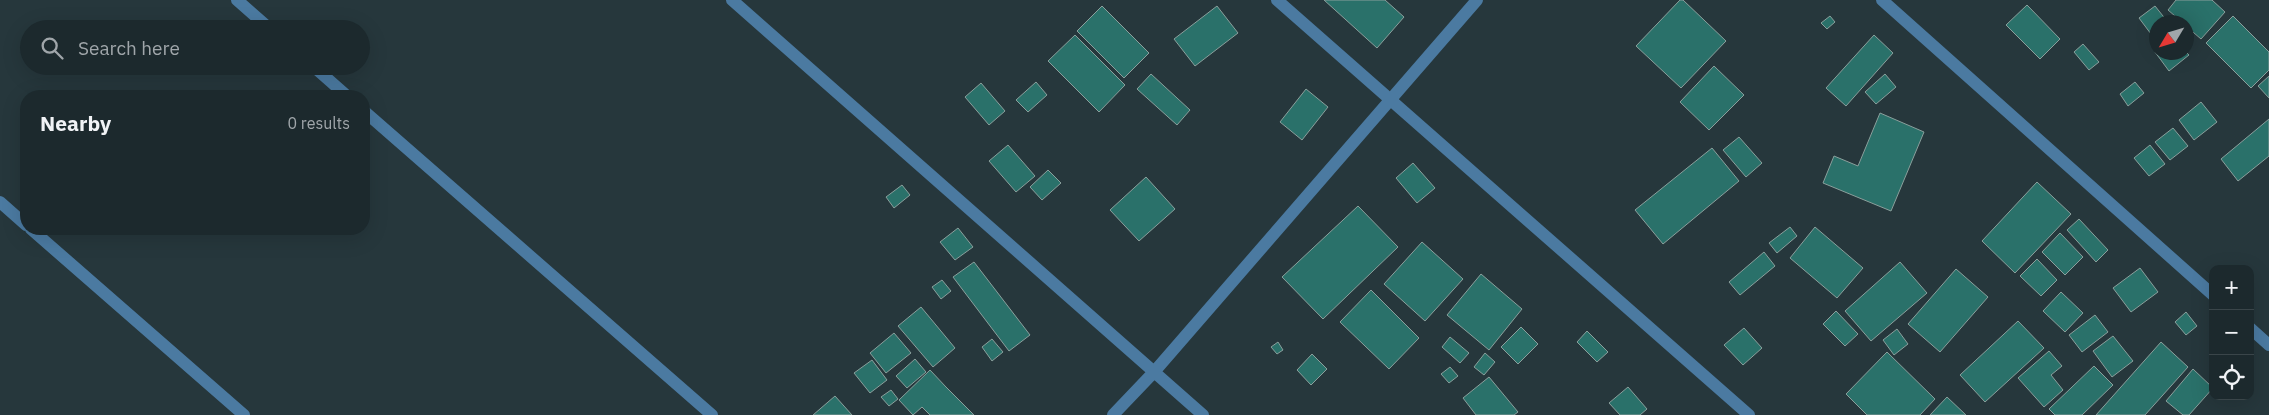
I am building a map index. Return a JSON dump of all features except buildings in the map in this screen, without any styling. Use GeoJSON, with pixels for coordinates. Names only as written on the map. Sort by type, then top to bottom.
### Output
{"type":"FeatureCollection","features":[{"type":"Feature","properties":{"kind":"street"},"geometry":{"type":"LineString","coordinates":[[237,0],[260,20]]}},
{"type":"Feature","properties":{"kind":"street"},"geometry":{"type":"LineString","coordinates":[[732,0],[1203,415]]}},
{"type":"Feature","properties":{"kind":"street"},"geometry":{"type":"LineString","coordinates":[[1277,0],[1749,415]]}},
{"type":"Feature","properties":{"kind":"street"},"geometry":{"type":"LineString","coordinates":[[1113,415],[1154,372],[1477,0]]}},
{"type":"Feature","properties":{"kind":"street"},"geometry":{"type":"LineString","coordinates":[[1882,0],[2209,291]]}},
{"type":"Feature","properties":{"kind":"street"},"geometry":{"type":"LineString","coordinates":[[323,75],[340,90]]}},
{"type":"Feature","properties":{"kind":"street"},"geometry":{"type":"LineString","coordinates":[[370,115],[712,415]]}},
{"type":"Feature","properties":{"kind":"street"},"geometry":{"type":"LineString","coordinates":[[0,202],[20,219]]}},
{"type":"Feature","properties":{"kind":"street"},"geometry":{"type":"LineString","coordinates":[[38,235],[244,415]]}},
{"type":"Feature","properties":{"kind":"street"},"geometry":{"type":"LineString","coordinates":[[2254,332],[2269,345]]}}]}
